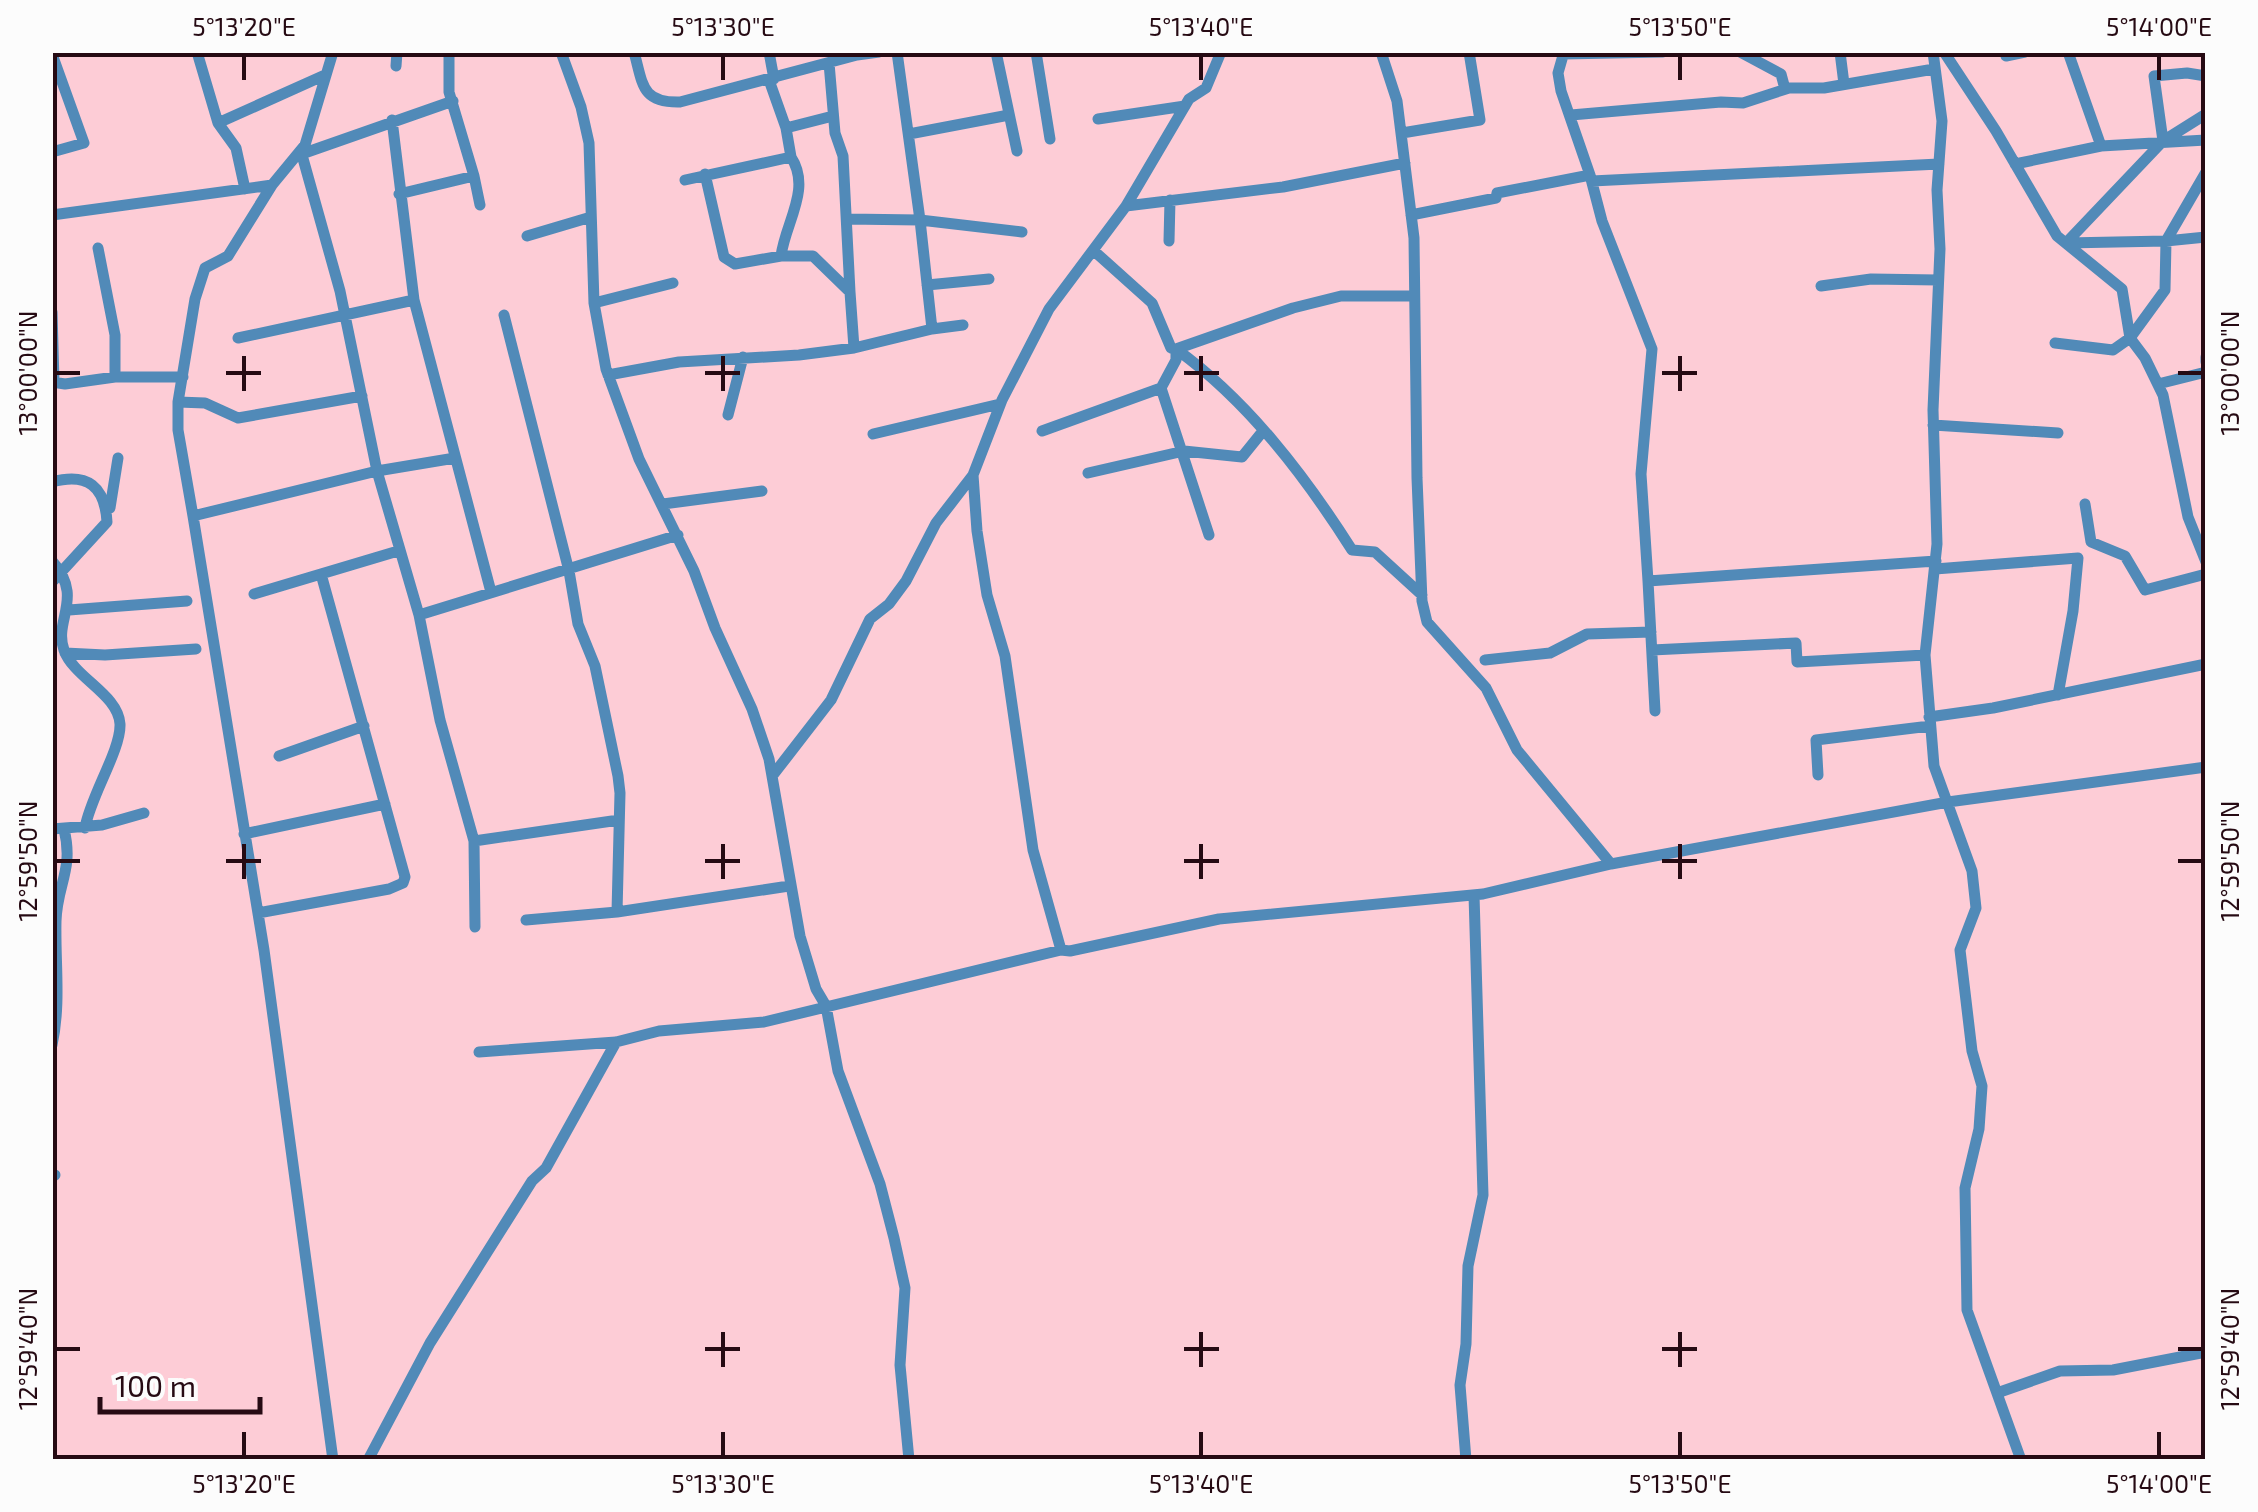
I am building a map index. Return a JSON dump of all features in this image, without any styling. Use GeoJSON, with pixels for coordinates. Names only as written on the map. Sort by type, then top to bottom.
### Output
{"type":"FeatureCollection","features":[{"type":"Feature","properties":{"kind":"street"},"geometry":{"type":"LineString","coordinates":[[52,152],[84,143],[55,60],[62,52]]}},
{"type":"Feature","properties":{"kind":"street"},"geometry":{"type":"LineString","coordinates":[[197,52],[218,122],[236,148],[245,189]]}},
{"type":"Feature","properties":{"kind":"street"},"geometry":{"type":"LineString","coordinates":[[448,52],[449,92],[480,205]]}},
{"type":"Feature","properties":{"kind":"street"},"geometry":{"type":"LineString","coordinates":[[561,52],[589,143],[594,303],[608,375],[638,459],[678,535],[752,709],[773,775],[789,886],[808,966],[826,1006],[838,1071],[880,1184],[905,1288],[900,1365],[909,1460]]}},
{"type":"Feature","properties":{"kind":"street"},"geometry":{"type":"LineString","coordinates":[[634,52],[644,87],[654,100],[664,102],[879,52]]}},
{"type":"Feature","properties":{"kind":"street"},"geometry":{"type":"LineString","coordinates":[[769,52],[792,157],[800,170],[796,208],[781,256]]}},
{"type":"Feature","properties":{"kind":"street"},"geometry":{"type":"LineString","coordinates":[[897,52],[932,328]]}},
{"type":"Feature","properties":{"kind":"street"},"geometry":{"type":"LineString","coordinates":[[996,52],[1017,151]]}},
{"type":"Feature","properties":{"kind":"street"},"geometry":{"type":"LineString","coordinates":[[1036,52],[1050,138]]}},
{"type":"Feature","properties":{"kind":"street"},"geometry":{"type":"LineString","coordinates":[[773,775],[831,700],[870,620],[889,604],[906,581],[936,522],[974,475],[1000,404],[1049,310],[1126,206],[1184,106],[1206,88],[1221,52]]}},
{"type":"Feature","properties":{"kind":"street"},"geometry":{"type":"LineString","coordinates":[[1381,52],[1397,101],[1411,216],[1422,595],[1427,622],[1486,688],[1517,750],[1611,864]]}},
{"type":"Feature","properties":{"kind":"street"},"geometry":{"type":"LineString","coordinates":[[1402,132],[1480,120],[1469,52]]}},
{"type":"Feature","properties":{"kind":"street"},"geometry":{"type":"LineString","coordinates":[[1655,710],[1641,474],[1652,349],[1602,221],[1560,91],[1558,73],[1563,54],[1662,52]]}},
{"type":"Feature","properties":{"kind":"street"},"geometry":{"type":"LineString","coordinates":[[1740,52],[1781,74],[1785,89]]}},
{"type":"Feature","properties":{"kind":"street"},"geometry":{"type":"LineString","coordinates":[[1769,52],[1769,68]]}},
{"type":"Feature","properties":{"kind":"street"},"geometry":{"type":"LineString","coordinates":[[1840,52],[1844,84]]}},
{"type":"Feature","properties":{"kind":"street"},"geometry":{"type":"LineString","coordinates":[[1933,52],[1942,121],[1934,425],[1935,565],[1925,655],[1934,766],[1972,871],[1976,908],[1960,950],[1972,1051],[1982,1086],[1978,1129],[1965,1188],[1967,1310],[2021,1460]]}},
{"type":"Feature","properties":{"kind":"street"},"geometry":{"type":"LineString","coordinates":[[1944,52],[2057,236],[2122,289],[2130,338],[2163,395],[2188,517],[2206,562]]}},
{"type":"Feature","properties":{"kind":"street"},"geometry":{"type":"LineString","coordinates":[[2006,56],[2025,52]]}},
{"type":"Feature","properties":{"kind":"street"},"geometry":{"type":"LineString","coordinates":[[2068,52],[2100,146]]}},
{"type":"Feature","properties":{"kind":"street"},"geometry":{"type":"LineString","coordinates":[[329,55],[299,156],[272,185],[228,256],[205,268],[195,299],[178,402],[178,430],[258,913],[333,1460]]}},
{"type":"Feature","properties":{"kind":"street"},"geometry":{"type":"LineString","coordinates":[[829,63],[833,116],[844,156],[854,348]]}},
{"type":"Feature","properties":{"kind":"street"},"geometry":{"type":"LineString","coordinates":[[1571,116],[1721,102],[1743,104],[1785,89],[1934,69]]}},
{"type":"Feature","properties":{"kind":"street"},"geometry":{"type":"LineString","coordinates":[[218,122],[325,74]]}},
{"type":"Feature","properties":{"kind":"street"},"geometry":{"type":"LineString","coordinates":[[2163,141],[2154,76],[2206,76]]}},
{"type":"Feature","properties":{"kind":"street"},"geometry":{"type":"LineString","coordinates":[[299,156],[453,101]]}},
{"type":"Feature","properties":{"kind":"street"},"geometry":{"type":"LineString","coordinates":[[1098,119],[1184,106]]}},
{"type":"Feature","properties":{"kind":"street"},"geometry":{"type":"LineString","coordinates":[[2066,243],[2163,141],[2206,114]]}},
{"type":"Feature","properties":{"kind":"street"},"geometry":{"type":"LineString","coordinates":[[909,134],[1009,115]]}},
{"type":"Feature","properties":{"kind":"street"},"geometry":{"type":"LineString","coordinates":[[786,128],[833,116]]}},
{"type":"Feature","properties":{"kind":"street"},"geometry":{"type":"LineString","coordinates":[[392,120],[414,300],[491,592]]}},
{"type":"Feature","properties":{"kind":"street"},"geometry":{"type":"LineString","coordinates":[[2015,164],[2100,146],[2206,140]]}},
{"type":"Feature","properties":{"kind":"street"},"geometry":{"type":"LineString","coordinates":[[299,156],[345,317],[377,471],[419,615],[440,720],[474,841],[475,927]]}},
{"type":"Feature","properties":{"kind":"street"},"geometry":{"type":"LineString","coordinates":[[685,180],[792,157]]}},
{"type":"Feature","properties":{"kind":"street"},"geometry":{"type":"LineString","coordinates":[[1126,206],[1283,187],[1405,163]]}},
{"type":"Feature","properties":{"kind":"street"},"geometry":{"type":"LineString","coordinates":[[1411,216],[1496,198],[1497,193],[1591,178],[1939,164]]}},
{"type":"Feature","properties":{"kind":"street"},"geometry":{"type":"LineString","coordinates":[[2055,344],[2113,350],[2130,338],[2166,288],[2166,241],[2206,172]]}},
{"type":"Feature","properties":{"kind":"street"},"geometry":{"type":"LineString","coordinates":[[704,174],[724,257],[734,264],[781,256],[813,256],[850,292]]}},
{"type":"Feature","properties":{"kind":"street"},"geometry":{"type":"LineString","coordinates":[[399,194],[474,176]]}},
{"type":"Feature","properties":{"kind":"street"},"geometry":{"type":"LineString","coordinates":[[52,215],[272,185]]}},
{"type":"Feature","properties":{"kind":"street"},"geometry":{"type":"LineString","coordinates":[[1169,242],[1170,200]]}},
{"type":"Feature","properties":{"kind":"street"},"geometry":{"type":"LineString","coordinates":[[528,236],[591,217]]}},
{"type":"Feature","properties":{"kind":"street"},"geometry":{"type":"LineString","coordinates":[[847,219],[920,220],[1022,232]]}},
{"type":"Feature","properties":{"kind":"street"},"geometry":{"type":"LineString","coordinates":[[2066,243],[2206,237]]}},
{"type":"Feature","properties":{"kind":"street"},"geometry":{"type":"LineString","coordinates":[[98,248],[115,336],[115,377]]}},
{"type":"Feature","properties":{"kind":"street"},"geometry":{"type":"LineString","coordinates":[[1094,252],[1152,303],[1171,348],[1196,364],[1311,486],[1352,550],[1374,552],[1422,595]]}},
{"type":"Feature","properties":{"kind":"street"},"geometry":{"type":"LineString","coordinates":[[928,285],[989,279]]}},
{"type":"Feature","properties":{"kind":"street"},"geometry":{"type":"LineString","coordinates":[[1821,286],[1871,279],[1938,280]]}},
{"type":"Feature","properties":{"kind":"street"},"geometry":{"type":"LineString","coordinates":[[594,303],[672,283]]}},
{"type":"Feature","properties":{"kind":"street"},"geometry":{"type":"LineString","coordinates":[[1176,349],[1293,308],[1341,296],[1414,296]]}},
{"type":"Feature","properties":{"kind":"street"},"geometry":{"type":"LineString","coordinates":[[238,338],[414,300]]}},
{"type":"Feature","properties":{"kind":"street"},"geometry":{"type":"LineString","coordinates":[[52,312],[53,382],[183,377]]}},
{"type":"Feature","properties":{"kind":"street"},"geometry":{"type":"LineString","coordinates":[[504,315],[569,571],[578,624],[595,666],[605,712],[620,793],[617,912]]}},
{"type":"Feature","properties":{"kind":"street"},"geometry":{"type":"LineString","coordinates":[[608,375],[678,362],[799,356],[963,324]]}},
{"type":"Feature","properties":{"kind":"street"},"geometry":{"type":"LineString","coordinates":[[1042,431],[1162,388],[1176,360],[1176,349]]}},
{"type":"Feature","properties":{"kind":"street"},"geometry":{"type":"LineString","coordinates":[[728,415],[742,357]]}},
{"type":"Feature","properties":{"kind":"street"},"geometry":{"type":"LineString","coordinates":[[2158,384],[2206,372]]}},
{"type":"Feature","properties":{"kind":"street"},"geometry":{"type":"LineString","coordinates":[[1162,388],[1209,534]]}},
{"type":"Feature","properties":{"kind":"street"},"geometry":{"type":"LineString","coordinates":[[178,402],[205,404],[238,418],[362,396]]}},
{"type":"Feature","properties":{"kind":"street"},"geometry":{"type":"LineString","coordinates":[[873,434],[1000,404]]}},
{"type":"Feature","properties":{"kind":"street"},"geometry":{"type":"LineString","coordinates":[[1934,425],[2058,433]]}},
{"type":"Feature","properties":{"kind":"street"},"geometry":{"type":"LineString","coordinates":[[1088,473],[1182,451],[1242,457],[1263,431]]}},
{"type":"Feature","properties":{"kind":"street"},"geometry":{"type":"LineString","coordinates":[[57,577],[107,522],[118,458]]}},
{"type":"Feature","properties":{"kind":"street"},"geometry":{"type":"LineString","coordinates":[[193,516],[377,471],[455,458]]}},
{"type":"Feature","properties":{"kind":"street"},"geometry":{"type":"LineString","coordinates":[[974,475],[976,531],[1004,656],[1034,850],[1061,950]]}},
{"type":"Feature","properties":{"kind":"street"},"geometry":{"type":"LineString","coordinates":[[52,482],[64,478],[86,481],[97,488],[106,500],[107,522]]}},
{"type":"Feature","properties":{"kind":"street"},"geometry":{"type":"LineString","coordinates":[[663,504],[762,490]]}},
{"type":"Feature","properties":{"kind":"street"},"geometry":{"type":"LineString","coordinates":[[2084,504],[2091,542],[2124,556],[2145,590],[2206,574]]}},
{"type":"Feature","properties":{"kind":"street"},"geometry":{"type":"LineString","coordinates":[[419,615],[678,535]]}},
{"type":"Feature","properties":{"kind":"street"},"geometry":{"type":"LineString","coordinates":[[254,594],[398,551]]}},
{"type":"Feature","properties":{"kind":"street"},"geometry":{"type":"LineString","coordinates":[[1648,581],[2078,558],[2058,695]]}},
{"type":"Feature","properties":{"kind":"street"},"geometry":{"type":"LineString","coordinates":[[52,561],[69,610],[62,631],[65,653],[114,708],[120,722],[85,828]]}},
{"type":"Feature","properties":{"kind":"street"},"geometry":{"type":"LineString","coordinates":[[258,913],[389,889],[403,883],[406,877],[321,574]]}},
{"type":"Feature","properties":{"kind":"street"},"geometry":{"type":"LineString","coordinates":[[69,610],[187,601]]}},
{"type":"Feature","properties":{"kind":"street"},"geometry":{"type":"LineString","coordinates":[[1486,660],[1550,653],[1586,634],[1651,632]]}},
{"type":"Feature","properties":{"kind":"street"},"geometry":{"type":"LineString","coordinates":[[1652,650],[1796,643],[1798,662],[1925,655]]}},
{"type":"Feature","properties":{"kind":"street"},"geometry":{"type":"LineString","coordinates":[[65,653],[105,655],[196,648]]}},
{"type":"Feature","properties":{"kind":"street"},"geometry":{"type":"LineString","coordinates":[[1818,774],[1816,740],[1930,722],[2206,664]]}},
{"type":"Feature","properties":{"kind":"street"},"geometry":{"type":"LineString","coordinates":[[279,756],[364,726]]}},
{"type":"Feature","properties":{"kind":"street"},"geometry":{"type":"LineString","coordinates":[[479,1052],[616,1042],[659,1031],[764,1022],[1061,950],[1219,919],[1474,896],[1611,864],[1948,802],[2206,767]]}},
{"type":"Feature","properties":{"kind":"street"},"geometry":{"type":"LineString","coordinates":[[244,834],[386,804]]}},
{"type":"Feature","properties":{"kind":"street"},"geometry":{"type":"LineString","coordinates":[[52,1046],[58,1009],[57,910],[69,866],[58,829],[85,828],[144,814]]}},
{"type":"Feature","properties":{"kind":"street"},"geometry":{"type":"LineString","coordinates":[[474,841],[620,820]]}},
{"type":"Feature","properties":{"kind":"street"},"geometry":{"type":"LineString","coordinates":[[526,920],[617,912],[789,886]]}},
{"type":"Feature","properties":{"kind":"street"},"geometry":{"type":"LineString","coordinates":[[1466,1460],[1460,1385],[1466,1344],[1468,1266],[1483,1195],[1474,896]]}},
{"type":"Feature","properties":{"kind":"street"},"geometry":{"type":"LineString","coordinates":[[368,1460],[430,1343],[532,1182],[546,1168],[616,1042]]}},
{"type":"Feature","properties":{"kind":"street"},"geometry":{"type":"LineString","coordinates":[[1997,1393],[2060,1371],[2113,1370],[2206,1352]]}}]}
